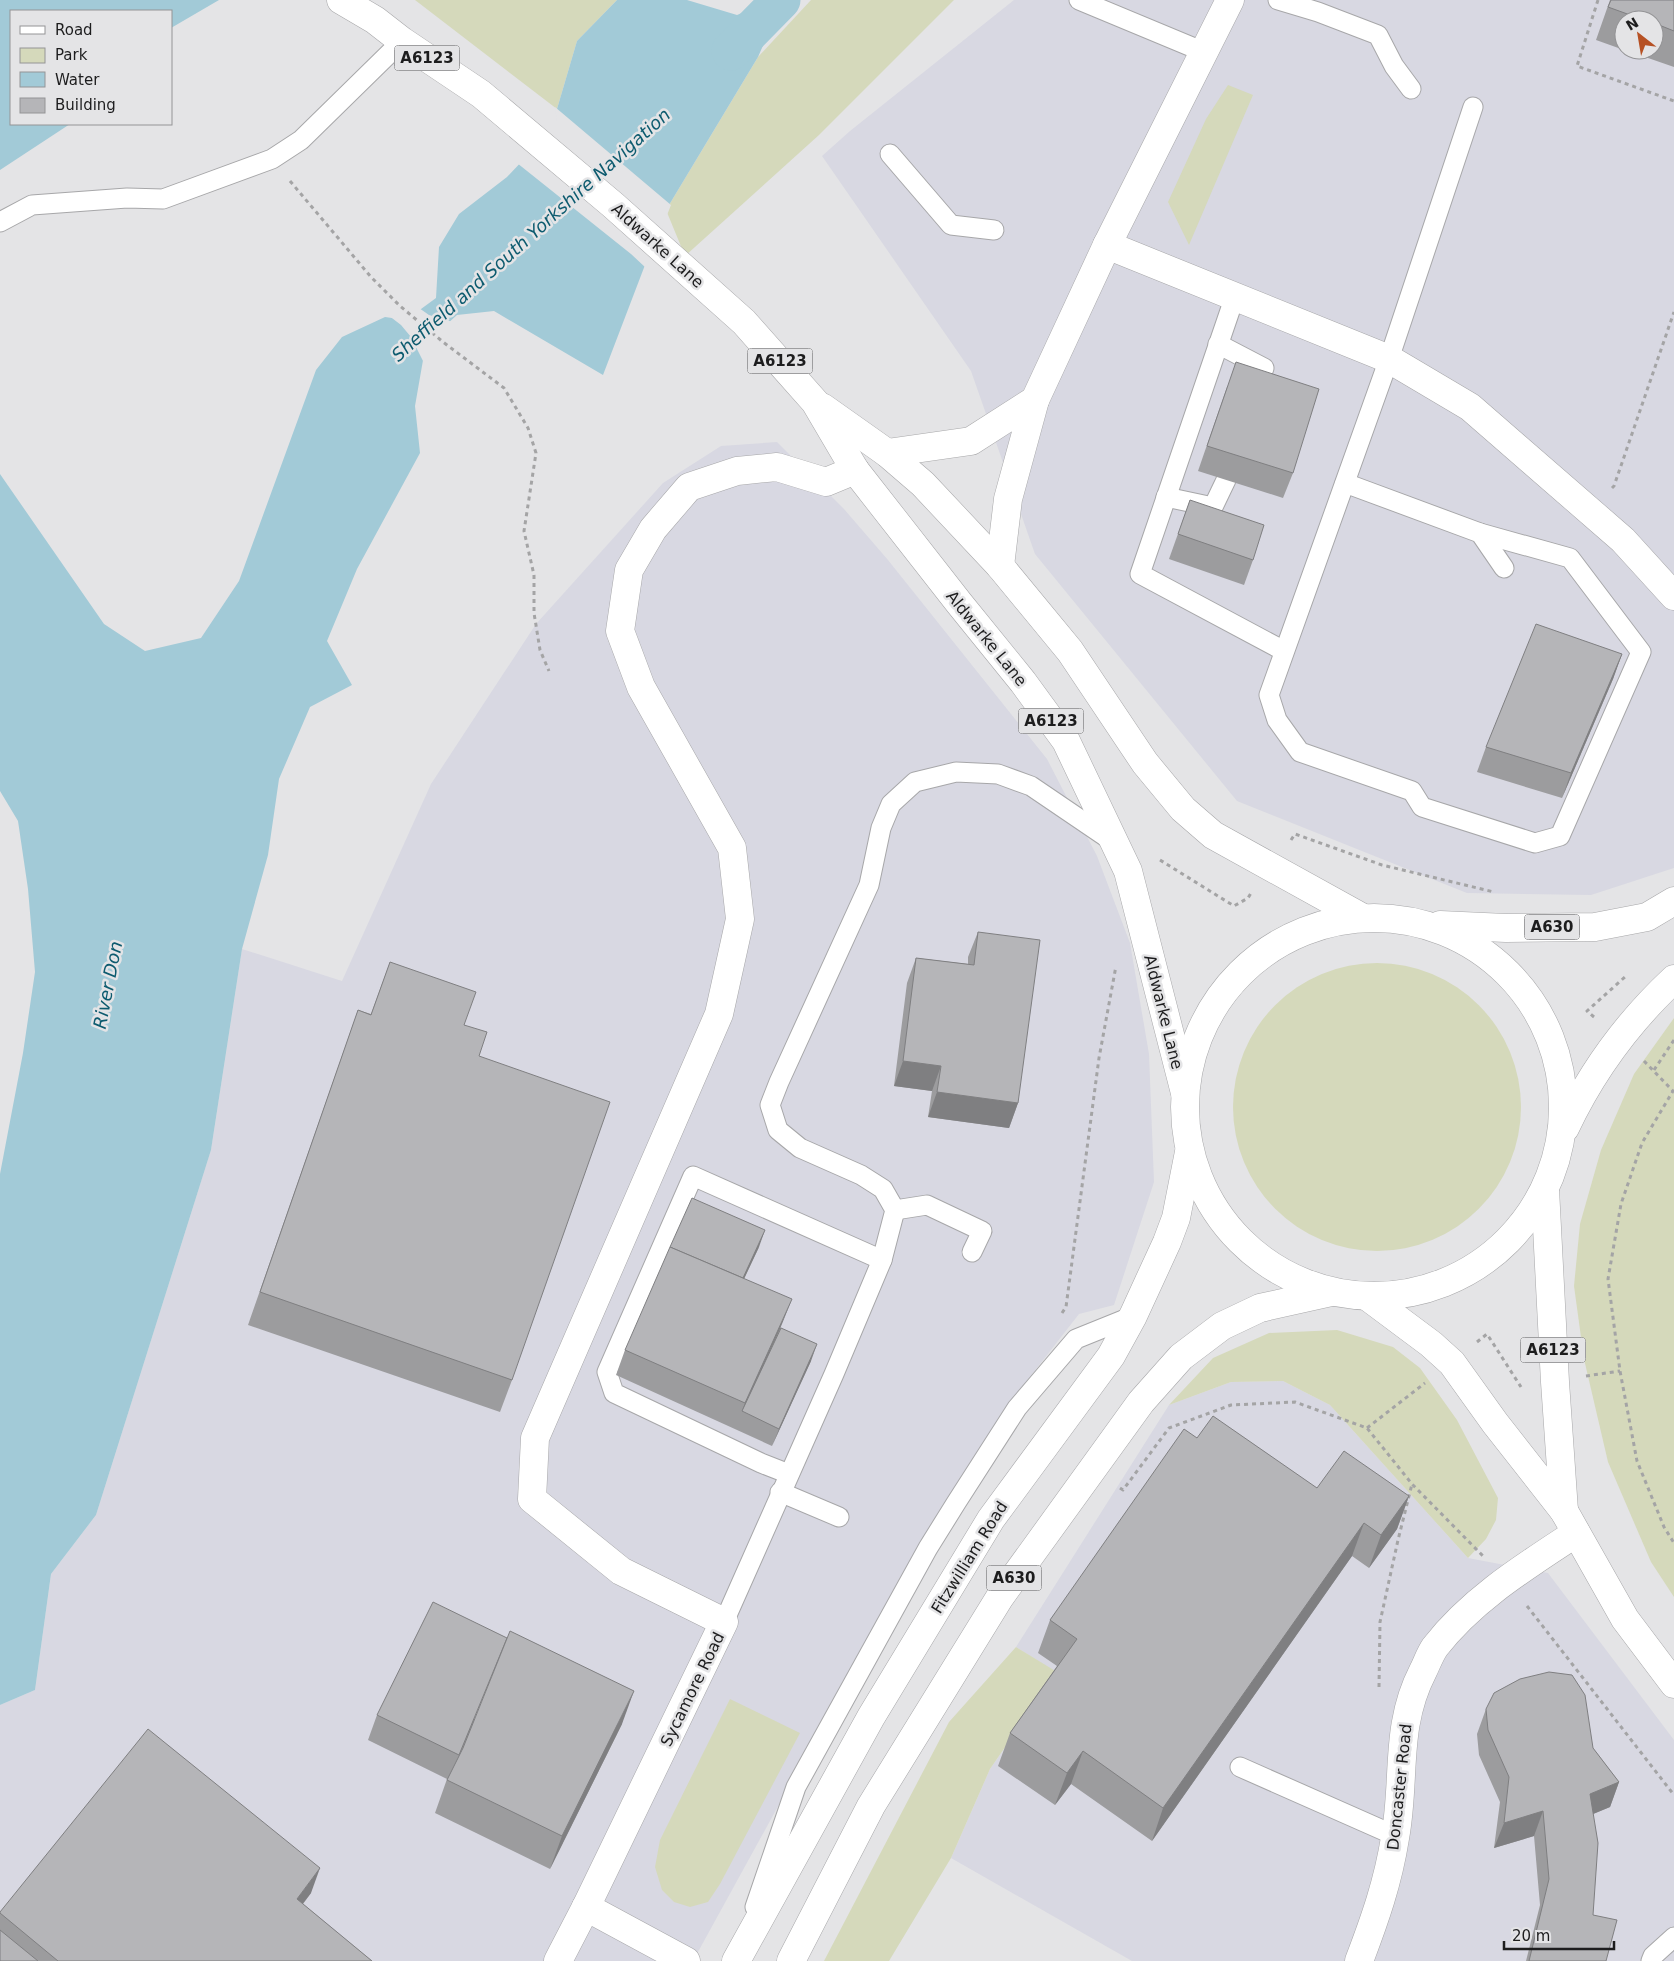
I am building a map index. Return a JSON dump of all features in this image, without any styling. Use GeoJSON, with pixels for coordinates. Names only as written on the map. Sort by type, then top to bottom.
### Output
{"type":"FeatureCollection","features":[{"type":"Feature","properties":{"kind":"main road","name":"Aldwarke Lane"},"geometry":{"type":"LineString","coordinates":[[341,0],[375,20],[402,41],[481,94],[613,205],[744,322],[786,367],[815,402],[855,470],[1023,682],[1066,741],[1128,871],[1184,1092]]}},
{"type":"Feature","properties":{"kind":"main road"},"geometry":{"type":"LineString","coordinates":[[1000,566],[1008,500],[1035,400],[1107,245],[1230,0]]}},
{"type":"Feature","properties":{"kind":"main road"},"geometry":{"type":"LineString","coordinates":[[1107,245],[1389,359],[1470,407],[1623,540],[1674,596]]}},
{"type":"Feature","properties":{"kind":"main road"},"geometry":{"type":"LineString","coordinates":[[887,453],[971,441],[1035,400]]}},
{"type":"Feature","properties":{"kind":"main road","name":"Aldwarke Lane"},"geometry":{"type":"LineString","coordinates":[[815,402],[887,453],[923,484],[1000,566],[1070,651],[1145,763],[1183,809],[1213,836],[1362,918]]}},
{"type":"Feature","properties":{"kind":"main road","name":"Sycamore Road"},"geometry":{"type":"LineString","coordinates":[[558,1961],[724,1622],[621,1571],[532,1499],[535,1438],[719,1014],[740,919],[732,848],[641,687],[620,631],[629,570],[653,528],[689,487],[737,471],[777,467],[826,482],[855,470]]}},
{"type":"Feature","properties":{"kind":"main road","name":"A630"},"geometry":{"type":"LineString","coordinates":[[1426,925],[1506,928],[1595,927],[1647,917],[1674,901]]}},
{"type":"Feature","properties":{"kind":"main road"},"geometry":{"type":"LineString","coordinates":[[1362,918],[1394,919],[1426,925],[1464,940],[1499,964],[1527,995],[1548,1031],[1560,1072],[1564,1113],[1556,1160],[1545,1189],[1529,1216],[1509,1240],[1485,1260],[1450,1281],[1399,1295],[1368,1297],[1331,1292],[1291,1278],[1256,1256],[1229,1230],[1203,1191],[1189,1152],[1184,1092],[1194,1048],[1213,1008],[1241,972],[1282,942],[1318,926],[1362,918]]}},
{"type":"Feature","properties":{"kind":"main road"},"geometry":{"type":"LineString","coordinates":[[1562,1132],[1575,1107],[1619,1039],[1674,979]]}},
{"type":"Feature","properties":{"kind":"main road","name":"Fitzwilliam Road"},"geometry":{"type":"LineString","coordinates":[[738,1958],[871,1717],[991,1519],[1110,1356],[1133,1316],[1176,1218],[1189,1152]]}},
{"type":"Feature","properties":{"kind":"main road","name":"A6123"},"geometry":{"type":"LineString","coordinates":[[1545,1189],[1555,1382],[1570,1522]]}},
{"type":"Feature","properties":{"kind":"main road","name":"A630"},"geometry":{"type":"LineString","coordinates":[[791,1961],[872,1806],[1000,1597],[1141,1402],[1181,1358],[1222,1326],[1260,1308],[1331,1292]]}},
{"type":"Feature","properties":{"kind":"main road","name":"A6123"},"geometry":{"type":"LineString","coordinates":[[1368,1297],[1431,1344],[1452,1363],[1494,1423],[1570,1522],[1625,1619],[1674,1684]]}},
{"type":"Feature","properties":{"kind":"main road","name":"Doncaster Road"},"geometry":{"type":"LineString","coordinates":[[1359,1961],[1381,1902],[1396,1836],[1403,1729],[1415,1686],[1434,1648],[1470,1609],[1507,1579],[1570,1522]]}},
{"type":"Feature","properties":{"kind":"main road"},"geometry":{"type":"LineString","coordinates":[[586,1907],[686,1961]]}},
{"type":"Feature","properties":{"kind":"lane"},"geometry":{"type":"LineString","coordinates":[[1079,0],[1204,52]]}},
{"type":"Feature","properties":{"kind":"lane"},"geometry":{"type":"LineString","coordinates":[[1278,0],[1318,12],[1378,35],[1394,66],[1411,89]]}},
{"type":"Feature","properties":{"kind":"lane"},"geometry":{"type":"LineString","coordinates":[[0,222],[32,205],[127,198],[163,199],[272,160],[307,135],[402,41]]}},
{"type":"Feature","properties":{"kind":"lane"},"geometry":{"type":"LineString","coordinates":[[1345,483],[1480,533],[1570,558],[1641,652],[1560,836],[1535,843],[1422,807],[1412,791],[1300,752],[1277,720],[1268,695],[1389,359],[1473,107]]}},
{"type":"Feature","properties":{"kind":"lane"},"geometry":{"type":"LineString","coordinates":[[890,154],[951,225],[994,230]]}},
{"type":"Feature","properties":{"kind":"lane"},"geometry":{"type":"LineString","coordinates":[[1235,296],[1140,574],[1284,651]]}},
{"type":"Feature","properties":{"kind":"lane"},"geometry":{"type":"LineString","coordinates":[[1218,344],[1264,368],[1254,396]]}},
{"type":"Feature","properties":{"kind":"lane"},"geometry":{"type":"LineString","coordinates":[[1166,497],[1214,508],[1226,480]]}},
{"type":"Feature","properties":{"kind":"lane"},"geometry":{"type":"LineString","coordinates":[[1480,533],[1504,568]]}},
{"type":"Feature","properties":{"kind":"lane"},"geometry":{"type":"LineString","coordinates":[[724,1622],[780,1492],[834,1374],[882,1260],[895,1210],[883,1189],[861,1175],[800,1148],[778,1130],[770,1104],[868,885],[881,828],[891,804],[915,782],[956,772],[998,774],[1031,786],[1115,843]]}},
{"type":"Feature","properties":{"kind":"lane"},"geometry":{"type":"LineString","coordinates":[[789,1474],[761,1463],[614,1393],[607,1372],[693,1176],[882,1260]]}},
{"type":"Feature","properties":{"kind":"lane"},"geometry":{"type":"LineString","coordinates":[[895,1210],[928,1205],[982,1231],[972,1252]]}},
{"type":"Feature","properties":{"kind":"lane"},"geometry":{"type":"LineString","coordinates":[[738,1958],[796,1787],[928,1548],[1017,1408],[1076,1339],[1133,1316]]}},
{"type":"Feature","properties":{"kind":"lane"},"geometry":{"type":"LineString","coordinates":[[780,1492],[839,1517]]}},
{"type":"Feature","properties":{"kind":"lane"},"geometry":{"type":"LineString","coordinates":[[1240,1767],[1396,1836]]}},
{"type":"Feature","properties":{"kind":"lane"},"geometry":{"type":"LineString","coordinates":[[1651,1961],[1653,1956],[1674,1937]]}},
{"type":"Feature","properties":{"kind":"path"},"geometry":{"type":"LineString","coordinates":[[1598,0],[1577,66],[1674,101]]}},
{"type":"Feature","properties":{"kind":"path"},"geometry":{"type":"LineString","coordinates":[[272,160],[371,277],[400,306],[443,342],[504,388],[528,428],[536,453],[524,531],[534,575],[534,614],[540,650],[549,671]]}},
{"type":"Feature","properties":{"kind":"path"},"geometry":{"type":"LineString","coordinates":[[1588,510],[1614,486],[1674,312]]}},
{"type":"Feature","properties":{"kind":"path"},"geometry":{"type":"LineString","coordinates":[[1128,871],[1160,860],[1234,906],[1248,898],[1268,866],[1295,834],[1382,865],[1495,892]]}},
{"type":"Feature","properties":{"kind":"path"},"geometry":{"type":"LineString","coordinates":[[1060,1315],[1066,1307],[1099,1058],[1118,957]]}},
{"type":"Feature","properties":{"kind":"path"},"geometry":{"type":"LineString","coordinates":[[1630,973],[1587,1011],[1654,1070],[1673,1091],[1642,1143],[1621,1204],[1608,1279],[1620,1370],[1638,1461],[1664,1527],[1674,1543]]}},
{"type":"Feature","properties":{"kind":"path"},"geometry":{"type":"LineString","coordinates":[[1654,1070],[1674,1040]]}},
{"type":"Feature","properties":{"kind":"path"},"geometry":{"type":"LineString","coordinates":[[1379,1695],[1380,1622],[1412,1484]]}},
{"type":"Feature","properties":{"kind":"shaded area"},"geometry":{"type":"Polygon","coordinates":[[[1014,0],[1674,0],[1674,868],[1591,895],[1467,893],[1237,801],[1035,554],[971,371],[822,156],[850,131],[1014,0]]]}},
{"type":"Feature","properties":{"kind":"shaded area"},"geometry":{"type":"Polygon","coordinates":[[[777,442],[844,509],[888,560],[1047,759],[1097,856],[1130,943],[1149,1054],[1154,1182],[1114,1305],[1079,1314],[1004,1410],[927,1535],[693,1961],[0,1961],[0,1705],[35,1690],[51,1574],[96,1515],[211,1150],[242,949],[342,981],[431,784],[536,624],[663,483],[721,446],[777,442]]]}},
{"type":"Feature","properties":{"kind":"shaded area"},"geometry":{"type":"Polygon","coordinates":[[[1283,1381],[1330,1405],[1468,1558],[1548,1573],[1674,1740],[1674,1961],[1132,1961],[951,1858],[990,1769],[1057,1673],[1016,1647],[1169,1405],[1231,1382],[1283,1381]]]}},
{"type":"Feature","properties":{"kind":"green space"},"geometry":{"type":"Polygon","coordinates":[[[415,0],[617,0],[577,41],[557,109],[415,0]]]}},
{"type":"Feature","properties":{"kind":"green space"},"geometry":{"type":"Polygon","coordinates":[[[811,0],[954,0],[819,135],[685,256],[666,210],[758,57],[811,0]]]}},
{"type":"Feature","properties":{"kind":"green space"},"geometry":{"type":"Polygon","coordinates":[[[1228,85],[1253,95],[1189,245],[1168,202],[1206,119],[1228,85]]]}},
{"type":"Feature","properties":{"kind":"green space"},"geometry":{"type":"Polygon","coordinates":[[[1377,963],[1405,966],[1432,974],[1457,987],[1479,1005],[1497,1027],[1510,1052],[1518,1079],[1521,1107],[1518,1135],[1510,1162],[1497,1187],[1479,1209],[1457,1227],[1432,1240],[1405,1248],[1377,1251],[1349,1248],[1322,1240],[1297,1227],[1275,1209],[1257,1187],[1244,1162],[1236,1135],[1233,1107],[1236,1079],[1244,1052],[1257,1027],[1275,1005],[1297,987],[1322,974],[1349,966],[1377,963]]]}},
{"type":"Feature","properties":{"kind":"green space"},"geometry":{"type":"Polygon","coordinates":[[[1674,1018],[1674,1597],[1651,1562],[1608,1462],[1584,1359],[1574,1286],[1580,1224],[1601,1150],[1634,1074],[1674,1018]]]}},
{"type":"Feature","properties":{"kind":"green space"},"geometry":{"type":"Polygon","coordinates":[[[1337,1330],[1393,1347],[1420,1368],[1457,1420],[1498,1498],[1496,1520],[1486,1539],[1468,1558],[1330,1405],[1283,1381],[1231,1382],[1169,1405],[1213,1358],[1269,1333],[1337,1330]]]}},
{"type":"Feature","properties":{"kind":"green space"},"geometry":{"type":"Polygon","coordinates":[[[1016,1647],[1057,1672],[990,1769],[951,1858],[889,1961],[824,1961],[949,1722],[1016,1647]]]}},
{"type":"Feature","properties":{"kind":"green space"},"geometry":{"type":"Polygon","coordinates":[[[730,1699],[800,1733],[720,1884],[708,1902],[690,1907],[674,1902],[662,1890],[655,1867],[660,1840],[730,1699]]]}},
{"type":"Feature","properties":{"kind":"water"},"geometry":{"type":"Polygon","coordinates":[[[0,0],[219,0],[172,27],[172,10],[10,10],[10,125],[68,125],[0,170],[0,0]]]}},
{"type":"Feature","properties":{"kind":"water","name":"River Don"},"geometry":{"type":"Polygon","coordinates":[[[617,0],[687,0],[737,15],[761,5],[774,20],[758,57],[666,210],[603,375],[494,311],[457,315],[426,343],[415,406],[420,453],[357,569],[327,641],[352,685],[310,707],[279,779],[268,855],[242,949],[211,1150],[96,1515],[51,1574],[35,1690],[0,1705],[0,1174],[23,1053],[35,972],[28,889],[18,821],[0,791],[0,474],[104,624],[145,651],[201,638],[239,581],[316,370],[342,337],[385,317],[406,320],[436,298],[439,247],[459,214],[507,177],[560,121],[557,109],[577,41],[617,0]]]}},
{"type":"Feature","properties":{"kind":"pier"},"geometry":{"type":"Polygon","coordinates":[[[555,107],[671,205],[646,268],[517,163],[557,121],[555,107]]]}},
{"type":"Feature","properties":{"kind":"pier"},"geometry":{"type":"Polygon","coordinates":[[[419,308],[429,315],[453,322],[428,344],[424,363],[411,337],[401,325],[388,315],[406,317],[419,308]]]}},
{"type":"Feature","properties":{"kind":"building"},"geometry":{"type":"Polygon","coordinates":[[[1611,0],[1674,0],[1674,31],[1664,27],[1664,10],[1616,10],[1608,7],[1611,0]]]}},
{"type":"Feature","properties":{"kind":"building"},"geometry":{"type":"Polygon","coordinates":[[[1236,362],[1319,389],[1293,473],[1207,446],[1236,362]]]}},
{"type":"Feature","properties":{"kind":"building"},"geometry":{"type":"Polygon","coordinates":[[[1190,500],[1264,525],[1253,560],[1178,534],[1190,500]]]}},
{"type":"Feature","properties":{"kind":"building"},"geometry":{"type":"Polygon","coordinates":[[[1536,624],[1622,654],[1571,773],[1486,747],[1536,624]]]}},
{"type":"Feature","properties":{"kind":"building"},"geometry":{"type":"Polygon","coordinates":[[[978,932],[1040,940],[1018,1103],[937,1092],[941,1066],[903,1061],[916,958],[974,965],[978,932]]]}},
{"type":"Feature","properties":{"kind":"building"},"geometry":{"type":"Polygon","coordinates":[[[390,962],[476,992],[464,1025],[487,1032],[479,1056],[610,1102],[512,1380],[260,1292],[358,1010],[371,1015],[390,962]]]}},
{"type":"Feature","properties":{"kind":"building"},"geometry":{"type":"Polygon","coordinates":[[[692,1198],[765,1230],[743,1278],[670,1247],[692,1198]]]}},
{"type":"Feature","properties":{"kind":"building"},"geometry":{"type":"Polygon","coordinates":[[[670,1247],[792,1299],[745,1403],[625,1350],[670,1247]]]}},
{"type":"Feature","properties":{"kind":"building"},"geometry":{"type":"Polygon","coordinates":[[[781,1328],[817,1344],[779,1429],[742,1411],[781,1328]]]}},
{"type":"Feature","properties":{"kind":"building"},"geometry":{"type":"Polygon","coordinates":[[[1213,1416],[1317,1488],[1344,1451],[1409,1496],[1381,1535],[1364,1523],[1163,1808],[1083,1751],[1067,1773],[1010,1733],[1077,1639],[1050,1620],[1184,1429],[1197,1438],[1213,1416]]]}},
{"type":"Feature","properties":{"kind":"building"},"geometry":{"type":"Polygon","coordinates":[[[433,1602],[507,1638],[459,1755],[377,1715],[433,1602]]]}},
{"type":"Feature","properties":{"kind":"building"},"geometry":{"type":"Polygon","coordinates":[[[510,1631],[634,1691],[562,1836],[447,1780],[463,1748],[510,1631]]]}},
{"type":"Feature","properties":{"kind":"building"},"geometry":{"type":"Polygon","coordinates":[[[1549,1672],[1572,1675],[1585,1695],[1593,1748],[1619,1782],[1590,1794],[1598,1843],[1593,1915],[1617,1920],[1606,1961],[1529,1961],[1549,1879],[1543,1811],[1504,1823],[1509,1777],[1488,1730],[1486,1709],[1494,1693],[1520,1679],[1549,1672]]]}},
{"type":"Feature","properties":{"kind":"building"},"geometry":{"type":"Polygon","coordinates":[[[148,1729],[320,1868],[297,1899],[372,1961],[58,1961],[0,1913],[148,1729]]]}},
{"type":"Feature","properties":{"kind":"building"},"geometry":{"type":"Polygon","coordinates":[[[0,1930],[38,1961],[0,1961],[0,1930]]]}},
{"type":"Feature","properties":{"kind":"waterway","name":"Sheffield and South Yorkshire Navigation"},"geometry":{"type":"LineString","coordinates":[[731,51],[781,0]]}}]}
